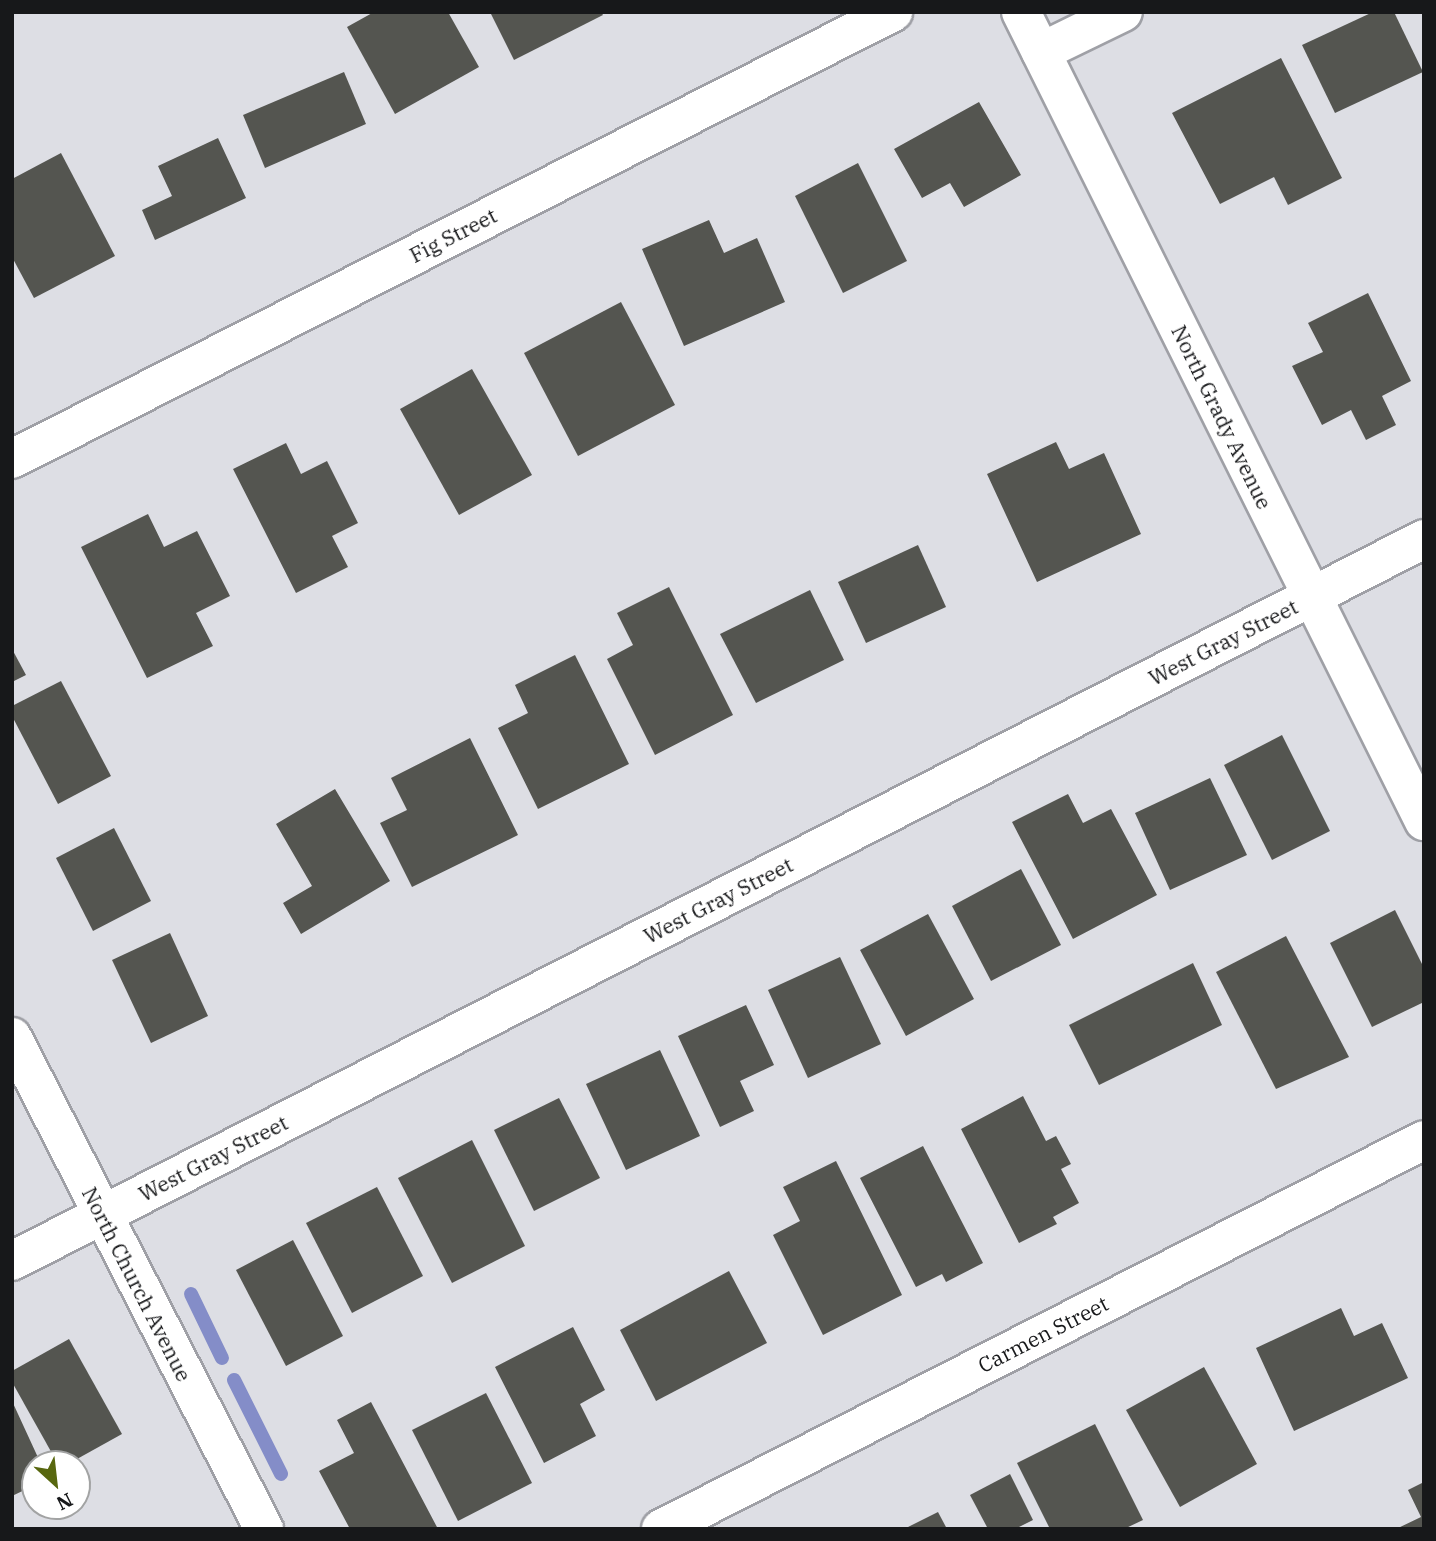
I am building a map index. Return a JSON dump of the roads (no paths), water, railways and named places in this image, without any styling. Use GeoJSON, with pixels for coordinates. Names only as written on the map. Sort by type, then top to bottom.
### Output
{"type":"FeatureCollection","features":[{"type":"Feature","properties":{"kind":"street","name":"Fig Street"},"geometry":{"type":"LineString","coordinates":[[12,458],[893,12]]}},
{"type":"Feature","properties":{"kind":"street","name":"North Grady Avenue"},"geometry":{"type":"LineString","coordinates":[[1021,12],[1310,597],[1424,821]]}},
{"type":"Feature","properties":{"kind":"street"},"geometry":{"type":"LineString","coordinates":[[1041,52],[1123,12]]}},
{"type":"Feature","properties":{"kind":"street","name":"West Gray Street"},"geometry":{"type":"LineString","coordinates":[[12,1261],[1424,539]]}},
{"type":"Feature","properties":{"kind":"street","name":"North Church Avenue"},"geometry":{"type":"LineString","coordinates":[[12,1037],[264,1529]]}},
{"type":"Feature","properties":{"kind":"street","name":"Carmen Street"},"geometry":{"type":"LineString","coordinates":[[661,1529],[1424,1140]]}},
{"type":"Feature","properties":{"kind":"waterway"},"geometry":{"type":"LineString","coordinates":[[191,1294],[222,1358]]}},
{"type":"Feature","properties":{"kind":"waterway"},"geometry":{"type":"LineString","coordinates":[[234,1380],[281,1474]]}}]}
